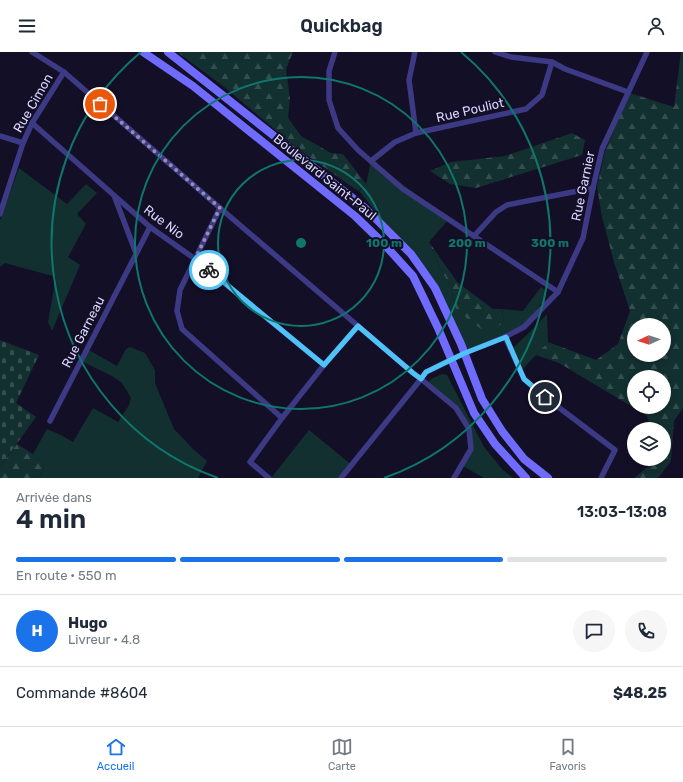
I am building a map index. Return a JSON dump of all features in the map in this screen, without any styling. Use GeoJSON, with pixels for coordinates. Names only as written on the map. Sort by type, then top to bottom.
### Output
{"type":"FeatureCollection","features":[{"type":"Feature","properties":{"kind":"main road","name":"Boulevard Saint-Paul"},"geometry":{"type":"LineString","coordinates":[[143,52],[199,91],[355,216],[384,244],[413,276],[452,359],[474,413],[496,444],[526,478]]}},
{"type":"Feature","properties":{"kind":"main road","name":"Boulevard Saint-Paul"},"geometry":{"type":"LineString","coordinates":[[168,52],[365,208],[411,254],[435,288],[467,352],[482,399],[502,431],[524,459],[548,478]]}},
{"type":"Feature","properties":{"kind":"street"},"geometry":{"type":"LineString","coordinates":[[32,52],[64,72],[220,208],[456,408],[469,429],[471,449],[454,478]]}},
{"type":"Feature","properties":{"kind":"street"},"geometry":{"type":"LineString","coordinates":[[335,52],[329,71],[328,100],[338,128],[358,150],[403,188],[558,292]]}},
{"type":"Feature","properties":{"kind":"street"},"geometry":{"type":"LineString","coordinates":[[415,52],[409,80],[416,133]]}},
{"type":"Feature","properties":{"kind":"street"},"geometry":{"type":"LineString","coordinates":[[495,52],[552,62],[565,69],[628,92]]}},
{"type":"Feature","properties":{"kind":"street","name":"Rue Garnier"},"geometry":{"type":"LineString","coordinates":[[341,478],[426,372],[467,352],[506,337],[524,328],[558,292],[583,238],[602,149],[647,52]]}},
{"type":"Feature","properties":{"kind":"street","name":"Rue Pouliot"},"geometry":{"type":"LineString","coordinates":[[371,161],[394,142],[416,133],[526,109],[542,95],[552,62]]}},
{"type":"Feature","properties":{"kind":"street","name":"Rue Cimon"},"geometry":{"type":"LineString","coordinates":[[0,214],[2,200],[32,123],[64,72]]}},
{"type":"Feature","properties":{"kind":"street","name":"Rue Nio"},"geometry":{"type":"LineString","coordinates":[[32,123],[150,227],[195,259],[324,365]]}},
{"type":"Feature","properties":{"kind":"street"},"geometry":{"type":"LineString","coordinates":[[0,136],[23,143]]}},
{"type":"Feature","properties":{"kind":"street"},"geometry":{"type":"LineString","coordinates":[[474,236],[496,212],[507,205],[593,188]]}},
{"type":"Feature","properties":{"kind":"street"},"geometry":{"type":"LineString","coordinates":[[115,196],[136,253]]}},
{"type":"Feature","properties":{"kind":"street"},"geometry":{"type":"LineString","coordinates":[[220,208],[180,290],[177,311],[182,329],[282,418]]}},
{"type":"Feature","properties":{"kind":"street","name":"Rue Garneau"},"geometry":{"type":"LineString","coordinates":[[50,421],[150,227]]}},
{"type":"Feature","properties":{"kind":"street"},"geometry":{"type":"LineString","coordinates":[[269,478],[250,462],[282,418],[324,365],[358,326]]}},
{"type":"Feature","properties":{"kind":"street"},"geometry":{"type":"LineString","coordinates":[[506,337],[524,379],[545,397],[615,450],[600,478]]}},
{"type":"Feature","properties":{"kind":"green space"},"geometry":{"type":"Polygon","coordinates":[[[177,52],[293,52],[286,69],[290,99],[288,118],[301,136],[331,153],[343,154],[366,184],[358,191],[298,149],[223,86],[177,52]]]}},
{"type":"Feature","properties":{"kind":"green space"},"geometry":{"type":"Polygon","coordinates":[[[681,52],[683,52],[683,408],[674,421],[671,461],[671,422],[650,422],[644,414],[671,414],[671,370],[627,370],[627,404],[559,363],[536,355],[548,342],[596,360],[618,344],[627,319],[627,362],[671,362],[671,318],[627,318],[630,311],[614,262],[602,217],[597,187],[605,151],[630,93],[674,107],[681,52]]]}},
{"type":"Feature","properties":{"kind":"green space"},"geometry":{"type":"Polygon","coordinates":[[[572,133],[585,140],[582,155],[476,188],[450,184],[430,171],[451,162],[505,156],[572,133]]]}},
{"type":"Feature","properties":{"kind":"green space"},"geometry":{"type":"Polygon","coordinates":[[[371,161],[449,219],[429,242],[441,270],[451,287],[456,310],[504,323],[502,309],[523,311],[541,287],[546,291],[542,304],[521,326],[513,332],[501,337],[469,349],[464,348],[444,303],[388,227],[359,191],[366,184],[371,161]]]}},
{"type":"Feature","properties":{"kind":"green space"},"geometry":{"type":"Polygon","coordinates":[[[19,168],[67,204],[86,184],[97,193],[77,214],[86,224],[68,257],[80,265],[52,331],[48,322],[56,277],[5,263],[0,267],[0,220],[19,168]]]}},
{"type":"Feature","properties":{"kind":"green space"},"geometry":{"type":"Polygon","coordinates":[[[429,242],[457,282],[493,309],[502,309],[504,323],[485,332],[456,310],[451,287],[441,270],[429,242]]]}},
{"type":"Feature","properties":{"kind":"green space"},"geometry":{"type":"Polygon","coordinates":[[[547,314],[548,342],[522,370],[512,349],[547,314]]]}},
{"type":"Feature","properties":{"kind":"green space"},"geometry":{"type":"Polygon","coordinates":[[[0,340],[39,355],[16,403],[36,417],[0,467],[0,340]]]}},
{"type":"Feature","properties":{"kind":"green space"},"geometry":{"type":"Polygon","coordinates":[[[130,347],[145,353],[155,370],[155,383],[174,429],[207,461],[198,478],[39,478],[45,466],[33,454],[47,429],[73,442],[93,408],[118,422],[129,405],[131,398],[122,383],[112,376],[81,361],[87,349],[117,366],[126,349],[130,347]]]}},
{"type":"Feature","properties":{"kind":"green space"},"geometry":{"type":"Polygon","coordinates":[[[442,374],[447,375],[484,447],[502,469],[513,478],[484,478],[461,465],[471,449],[469,429],[456,408],[428,383],[431,379],[442,374]]]}},
{"type":"Feature","properties":{"kind":"green space"},"geometry":{"type":"Polygon","coordinates":[[[309,430],[353,466],[343,478],[271,478],[309,430]]]}},
{"type":"Feature","properties":{"kind":"green space"},"geometry":{"type":"Polygon","coordinates":[[[17,444],[33,454],[45,466],[39,478],[0,478],[0,467],[17,444]]]}},
{"type":"Feature","properties":{"kind":"green space"},"geometry":{"type":"Polygon","coordinates":[[[649,466],[667,466],[658,478],[634,478],[649,466]]]}},
{"type":"Feature","properties":{"kind":"way so far"},"geometry":{"type":"LineString","coordinates":[[100,104],[220,208],[195,259],[209,270]]}},
{"type":"Feature","properties":{"kind":"route"},"geometry":{"type":"LineString","coordinates":[[209,270],[324,365],[358,326],[421,379],[426,372],[465,353],[506,337],[524,379],[545,397]]}}]}
